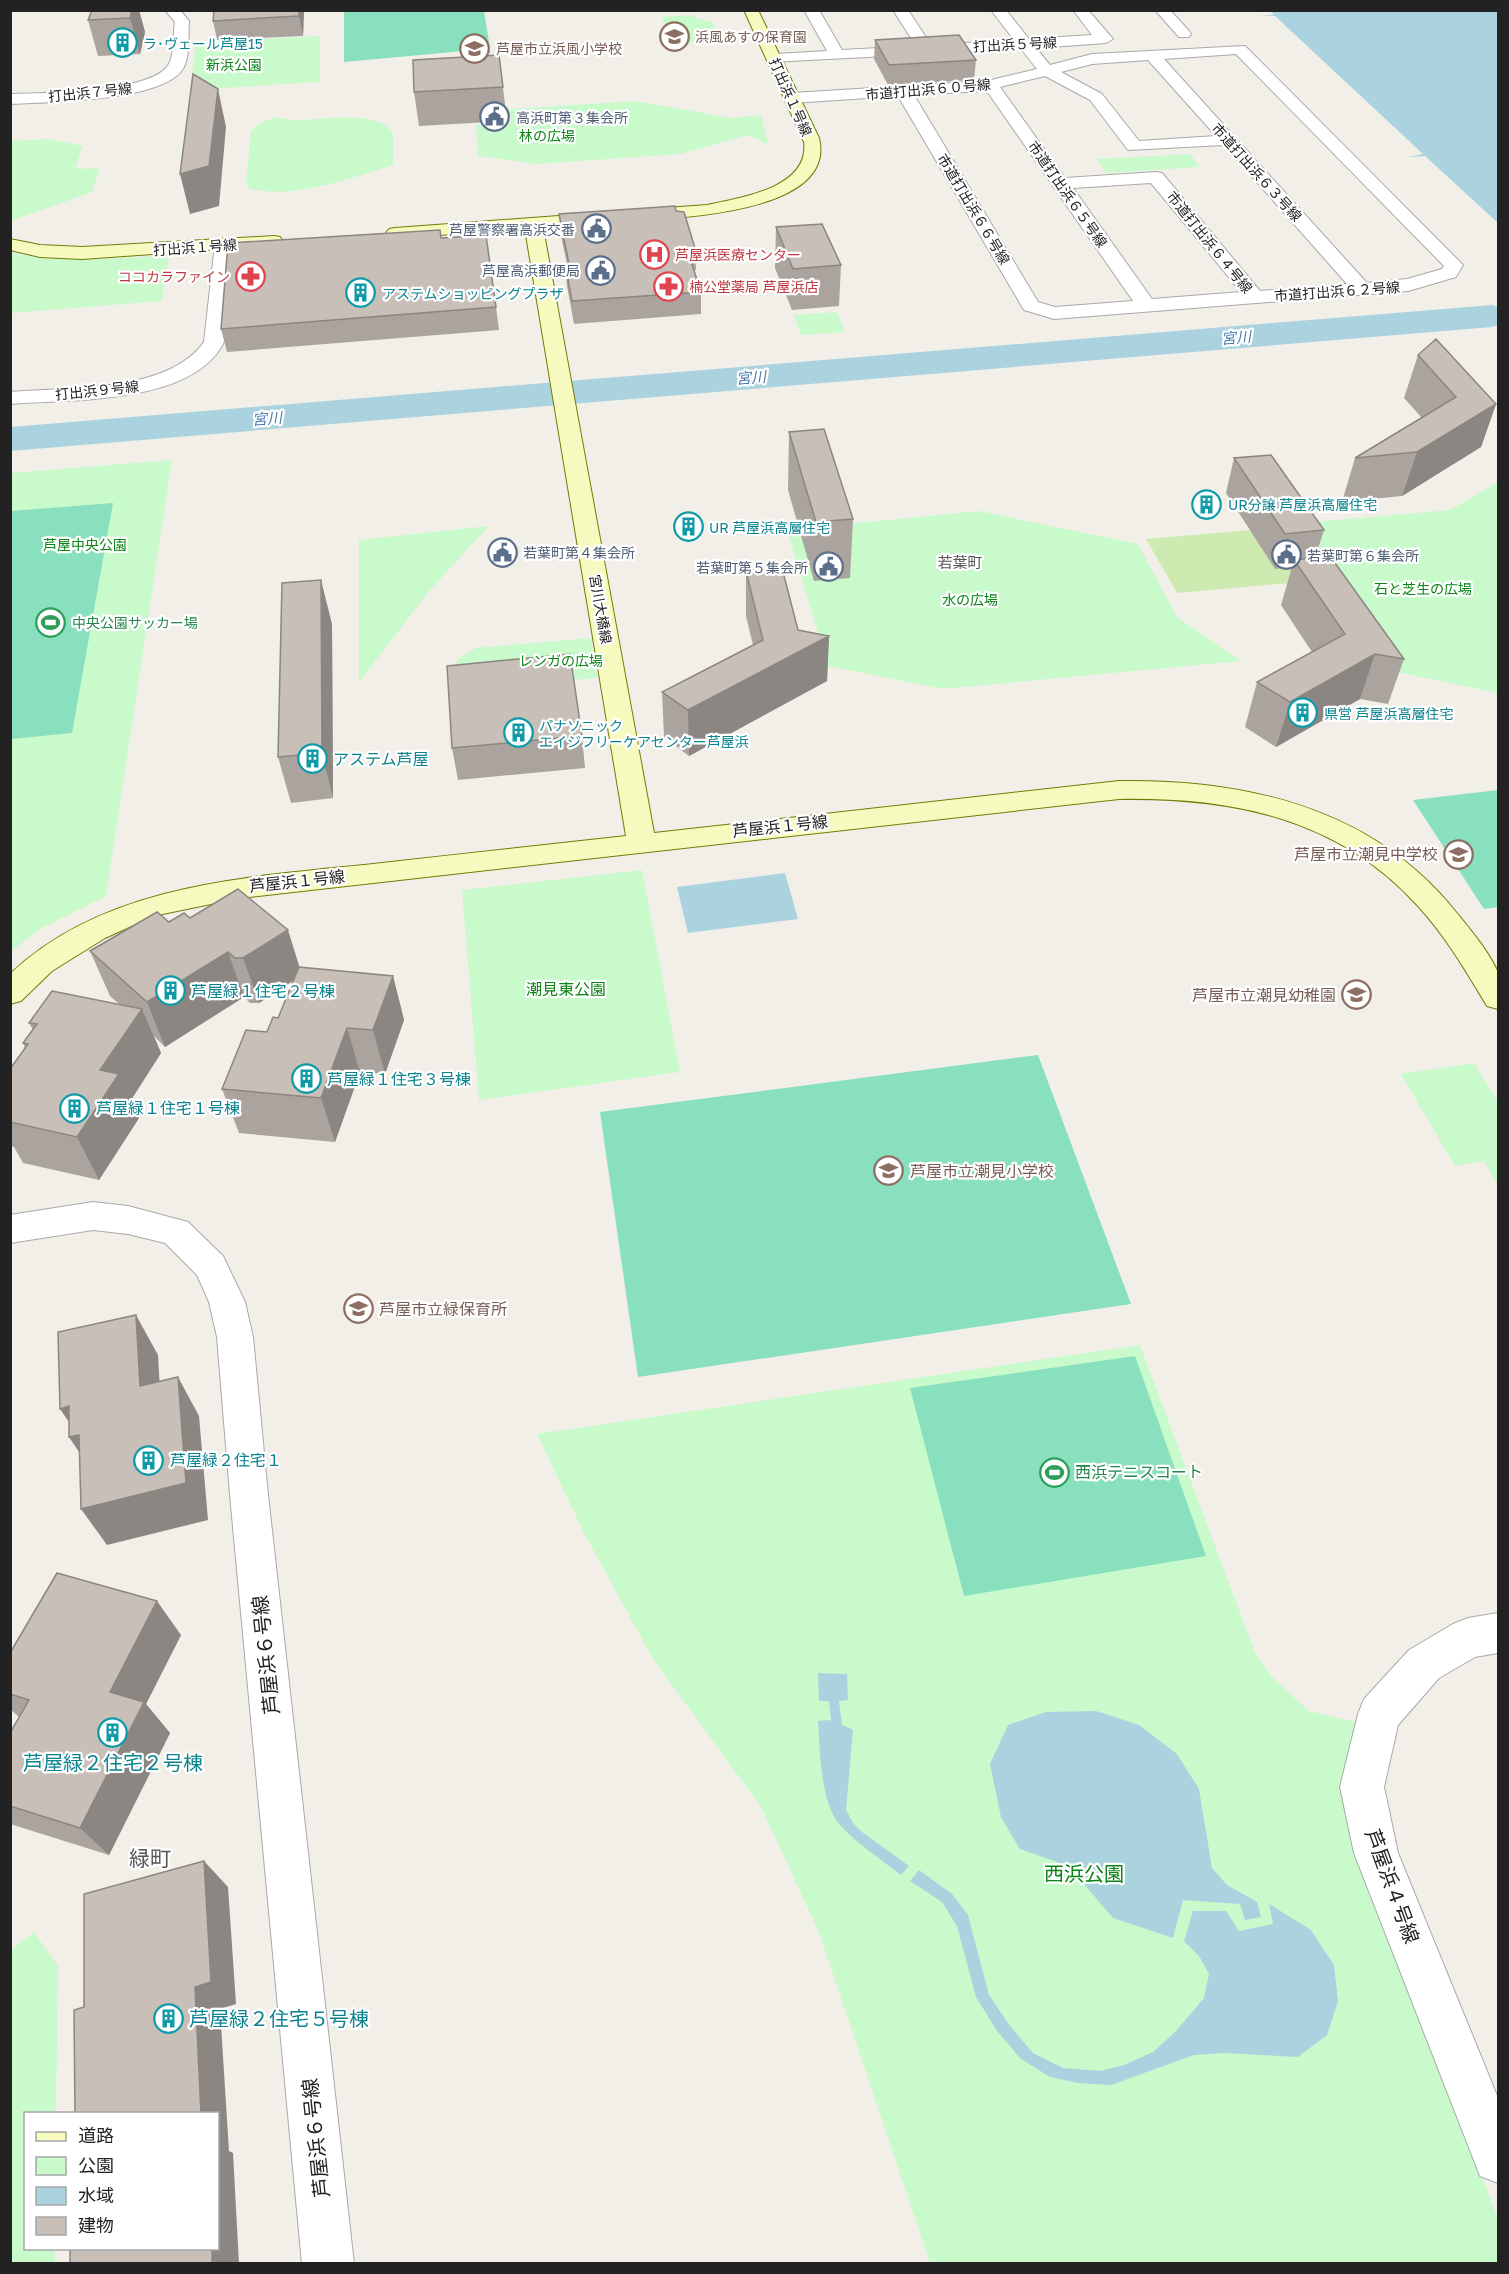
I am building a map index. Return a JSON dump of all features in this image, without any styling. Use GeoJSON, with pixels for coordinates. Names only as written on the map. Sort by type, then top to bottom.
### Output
{"type":"FeatureCollection","features":[{"type":"Feature","properties":{"kind":"street","name":"打出浜７号線"},"geometry":{"type":"LineString","coordinates":[[10,99],[102,93],[149,84],[165,77],[176,67],[182,21],[172,10]]}},
{"type":"Feature","properties":{"kind":"street","name":"打出浜１号線"},"geometry":{"type":"LineString","coordinates":[[374,234],[707,210],[751,200],[778,189],[807,171],[812,160],[811,138],[751,10]]}},
{"type":"Feature","properties":{"kind":"street"},"geometry":{"type":"LineString","coordinates":[[811,10],[837,55]]}},
{"type":"Feature","properties":{"kind":"street"},"geometry":{"type":"LineString","coordinates":[[900,10],[926,50]]}},
{"type":"Feature","properties":{"kind":"street"},"geometry":{"type":"LineString","coordinates":[[998,10],[1046,70],[1096,97],[1134,146],[1229,140]]}},
{"type":"Feature","properties":{"kind":"street"},"geometry":{"type":"LineString","coordinates":[[1080,10],[1103,39]]}},
{"type":"Feature","properties":{"kind":"street"},"geometry":{"type":"LineString","coordinates":[[1161,35],[1184,34],[1162,10]]}},
{"type":"Feature","properties":{"kind":"street","name":"打出浜５号線"},"geometry":{"type":"LineString","coordinates":[[775,58],[1126,38]]}},
{"type":"Feature","properties":{"kind":"street","name":"市道打出浜６０号線"},"geometry":{"type":"LineString","coordinates":[[792,98],[987,86],[1092,58],[1240,49]]}},
{"type":"Feature","properties":{"kind":"street","name":"市道打出浜６２号線"},"geometry":{"type":"LineString","coordinates":[[1054,312],[1408,285],[1449,273],[1454,265],[1240,49]]}},
{"type":"Feature","properties":{"kind":"street","name":"市道打出浜６３号線"},"geometry":{"type":"LineString","coordinates":[[1152,55],[1362,289]]}},
{"type":"Feature","properties":{"kind":"street","name":"市道打出浜６５号線"},"geometry":{"type":"LineString","coordinates":[[987,86],[995,91],[1146,305]]}},
{"type":"Feature","properties":{"kind":"street","name":"市道打出浜６６号線"},"geometry":{"type":"LineString","coordinates":[[903,91],[1031,306],[1054,312]]}},
{"type":"Feature","properties":{"kind":"street","name":"市道打出浜６４号線"},"geometry":{"type":"LineString","coordinates":[[1061,184],[1156,177],[1255,297]]}},
{"type":"Feature","properties":{"kind":"street","name":"宮川大橋線"},"geometry":{"type":"LineString","coordinates":[[533,224],[568,411],[641,842]]}},
{"type":"Feature","properties":{"kind":"street","name":"打出浜１号線"},"geometry":{"type":"LineString","coordinates":[[10,244],[40,251],[82,254],[294,240]]}},
{"type":"Feature","properties":{"kind":"street","name":"打出浜９号線"},"geometry":{"type":"LineString","coordinates":[[10,398],[137,388],[175,376],[202,359],[214,342],[224,244]]}},
{"type":"Feature","properties":{"kind":"street","name":"芦屋浜１号線"},"geometry":{"type":"LineString","coordinates":[[10,993],[41,963],[95,932],[146,908],[240,888],[1119,790],[1156,789],[1241,797],[1294,813],[1343,834],[1384,860],[1414,884],[1442,914],[1498,998]]}},
{"type":"Feature","properties":{"kind":"street","name":"芦屋浜６号線"},"geometry":{"type":"LineString","coordinates":[[10,1229],[93,1216],[128,1220],[176,1232],[211,1266],[227,1302],[235,1337],[249,1495],[328,2264]]}},
{"type":"Feature","properties":{"kind":"street","name":"芦屋浜４号線"},"geometry":{"type":"LineString","coordinates":[[1498,1634],[1468,1638],[1424,1665],[1379,1714],[1362,1787],[1376,1853],[1498,2158]]}},
{"type":"Feature","properties":{"kind":"green space"},"geometry":{"type":"Polygon","coordinates":[[[344,11],[484,11],[489,42],[464,44],[464,51],[344,62],[344,11]]]}},
{"type":"Feature","properties":{"kind":"green space"},"geometry":{"type":"Polygon","coordinates":[[[694,15],[695,18],[713,22],[721,41],[672,44],[662,17],[694,15]]]}},
{"type":"Feature","properties":{"kind":"green space","name":"新浜公園"},"geometry":{"type":"Polygon","coordinates":[[[320,36],[320,82],[190,90],[196,43],[320,36]]]}},
{"type":"Feature","properties":{"kind":"green space","name":"林の広場"},"geometry":{"type":"Polygon","coordinates":[[[635,101],[731,118],[761,115],[768,144],[748,135],[680,154],[537,164],[478,156],[476,125],[511,122],[510,109],[635,101]]]}},
{"type":"Feature","properties":{"kind":"green space"},"geometry":{"type":"Polygon","coordinates":[[[275,117],[298,120],[362,118],[374,121],[393,133],[393,165],[323,186],[286,191],[250,189],[246,183],[251,131],[257,125],[275,117]]]}},
{"type":"Feature","properties":{"kind":"green space"},"geometry":{"type":"Polygon","coordinates":[[[48,139],[83,146],[75,169],[100,168],[92,192],[11,221],[11,141],[48,139]]]}},
{"type":"Feature","properties":{"kind":"green space"},"geometry":{"type":"Polygon","coordinates":[[[1190,154],[1200,167],[1106,173],[1097,159],[1190,154]]]}},
{"type":"Feature","properties":{"kind":"green space"},"geometry":{"type":"Polygon","coordinates":[[[11,253],[70,259],[169,255],[162,301],[11,313],[11,253]]]}},
{"type":"Feature","properties":{"kind":"green space"},"geometry":{"type":"Polygon","coordinates":[[[837,312],[845,332],[801,335],[794,315],[837,312]]]}},
{"type":"Feature","properties":{"kind":"green space","name":"芦屋中央公園"},"geometry":{"type":"Polygon","coordinates":[[[172,460],[106,896],[42,928],[11,951],[11,473],[172,460]]]}},
{"type":"Feature","properties":{"kind":"green space","name":"石と芝生の広場"},"geometry":{"type":"Polygon","coordinates":[[[1498,482],[1498,693],[1387,670],[1291,524],[1450,510],[1498,482]]]}},
{"type":"Feature","properties":{"kind":"green space","name":"中央公園サッカー場"},"geometry":{"type":"Polygon","coordinates":[[[113,503],[72,733],[11,739],[11,511],[113,503]]]}},
{"type":"Feature","properties":{"kind":"green space","name":"水の広場"},"geometry":{"type":"Polygon","coordinates":[[[979,511],[1138,544],[1177,617],[1241,661],[942,689],[828,666],[787,530],[979,511]]]}},
{"type":"Feature","properties":{"kind":"green space"},"geometry":{"type":"Polygon","coordinates":[[[489,526],[430,590],[359,682],[359,540],[489,526]]]}},
{"type":"Feature","properties":{"kind":"green space"},"geometry":{"type":"Polygon","coordinates":[[[1286,527],[1322,580],[1177,593],[1146,539],[1286,527]]]}},
{"type":"Feature","properties":{"kind":"green space","name":"レンガの広場"},"geometry":{"type":"Polygon","coordinates":[[[591,638],[597,678],[451,690],[450,671],[459,658],[476,648],[591,638]]]}},
{"type":"Feature","properties":{"kind":"green space"},"geometry":{"type":"Polygon","coordinates":[[[1498,790],[1498,907],[1484,909],[1413,800],[1498,790]]]}},
{"type":"Feature","properties":{"kind":"green space","name":"潮見東公園"},"geometry":{"type":"Polygon","coordinates":[[[642,870],[680,1072],[479,1100],[462,890],[642,870]]]}},
{"type":"Feature","properties":{"kind":"green space"},"geometry":{"type":"Polygon","coordinates":[[[1038,1055],[1131,1304],[638,1377],[600,1112],[1038,1055]]]}},
{"type":"Feature","properties":{"kind":"green space"},"geometry":{"type":"Polygon","coordinates":[[[1474,1063],[1498,1102],[1498,1186],[1484,1161],[1455,1166],[1401,1074],[1474,1063]]]}},
{"type":"Feature","properties":{"kind":"green space","name":"西浜公園"},"geometry":{"type":"Polygon","coordinates":[[[1140,1345],[1255,1653],[1272,1677],[1309,1711],[1360,1723],[1356,1856],[1498,2218],[1498,2263],[930,2263],[819,1932],[761,1807],[653,1659],[584,1533],[537,1434],[1140,1345]]]}},
{"type":"Feature","properties":{"kind":"green space","name":"西浜テニスコート"},"geometry":{"type":"Polygon","coordinates":[[[1135,1356],[1206,1556],[964,1596],[910,1388],[1135,1356]]]}},
{"type":"Feature","properties":{"kind":"green space"},"geometry":{"type":"Polygon","coordinates":[[[34,1932],[58,1966],[56,2112],[24,2112],[24,2250],[55,2250],[55,2263],[11,2263],[11,1950],[34,1932]]]}},
{"type":"Feature","properties":{"kind":"water"},"geometry":{"type":"Polygon","coordinates":[[[1270,10],[1498,11],[1498,223],[1425,156],[1408,157],[1423,154],[1275,16],[1259,16],[1274,15],[1270,10]]]}},
{"type":"Feature","properties":{"kind":"water"},"geometry":{"type":"Polygon","coordinates":[[[785,873],[798,919],[688,933],[677,887],[785,873]]]}},
{"type":"Feature","properties":{"kind":"water"},"geometry":{"type":"Polygon","coordinates":[[[818,1673],[847,1674],[848,1700],[839,1701],[842,1725],[853,1730],[846,1810],[853,1823],[862,1832],[909,1866],[901,1875],[846,1832],[833,1815],[828,1803],[822,1775],[818,1721],[831,1720],[829,1701],[819,1701],[818,1673]]]}},
{"type":"Feature","properties":{"kind":"water"},"geometry":{"type":"Polygon","coordinates":[[[1096,1711],[1139,1725],[1177,1754],[1199,1789],[1212,1868],[1227,1885],[1257,1902],[1261,1917],[1245,1920],[1240,1904],[1183,1900],[1173,1938],[1113,1918],[1083,1883],[1057,1862],[1020,1849],[1001,1817],[990,1764],[1008,1725],[1046,1712],[1096,1711]]]}},
{"type":"Feature","properties":{"kind":"water"},"geometry":{"type":"Polygon","coordinates":[[[919,1870],[952,1894],[968,1915],[989,1995],[1010,2026],[1033,2053],[1063,2068],[1100,2071],[1124,2065],[1153,2052],[1176,2031],[1204,1998],[1209,1974],[1199,1956],[1184,1941],[1193,1911],[1226,1911],[1239,1931],[1273,1924],[1269,1904],[1311,1930],[1334,1965],[1338,2001],[1327,2035],[1298,2057],[1226,2053],[1194,2055],[1111,2085],[1078,2083],[1050,2077],[1021,2059],[997,2031],[976,1997],[957,1926],[942,1902],[910,1881],[919,1870]]]}},
{"type":"Feature","properties":{"kind":"building"},"geometry":{"type":"Polygon","coordinates":[[[92,10],[132,10],[130,18],[88,20],[92,10]]]}},
{"type":"Feature","properties":{"kind":"building"},"geometry":{"type":"Polygon","coordinates":[[[214,10],[299,10],[299,16],[213,21],[214,10]]]}},
{"type":"Feature","properties":{"kind":"building"},"geometry":{"type":"Polygon","coordinates":[[[959,35],[976,60],[889,65],[875,40],[959,35]]]}},
{"type":"Feature","properties":{"kind":"building"},"geometry":{"type":"Polygon","coordinates":[[[499,55],[503,87],[414,92],[413,60],[499,55]]]}},
{"type":"Feature","properties":{"kind":"building"},"geometry":{"type":"Polygon","coordinates":[[[193,74],[218,89],[209,166],[180,174],[193,74]]]}},
{"type":"Feature","properties":{"kind":"building"},"geometry":{"type":"Polygon","coordinates":[[[675,206],[676,211],[684,212],[695,248],[687,249],[701,292],[572,301],[565,264],[569,264],[559,214],[675,206]]]}},
{"type":"Feature","properties":{"kind":"building"},"geometry":{"type":"Polygon","coordinates":[[[822,224],[841,265],[793,269],[776,227],[822,224]]]}},
{"type":"Feature","properties":{"kind":"building","name":"アステムショッピングプラザ"},"geometry":{"type":"Polygon","coordinates":[[[440,230],[441,238],[486,235],[496,307],[221,329],[228,243],[440,230]]]}},
{"type":"Feature","properties":{"kind":"building"},"geometry":{"type":"Polygon","coordinates":[[[1436,339],[1496,404],[1417,452],[1355,458],[1456,397],[1418,355],[1436,339]]]}},
{"type":"Feature","properties":{"kind":"building"},"geometry":{"type":"Polygon","coordinates":[[[824,429],[853,519],[816,522],[789,432],[824,429]]]}},
{"type":"Feature","properties":{"kind":"building"},"geometry":{"type":"Polygon","coordinates":[[[1271,455],[1324,530],[1285,534],[1234,458],[1271,455]]]}},
{"type":"Feature","properties":{"kind":"building"},"geometry":{"type":"Polygon","coordinates":[[[1330,556],[1404,659],[1375,654],[1290,702],[1257,682],[1345,634],[1294,560],[1330,556]]]}},
{"type":"Feature","properties":{"kind":"building"},"geometry":{"type":"Polygon","coordinates":[[[782,568],[798,630],[829,636],[688,710],[662,692],[763,640],[746,571],[782,568]]]}},
{"type":"Feature","properties":{"kind":"building"},"geometry":{"type":"Polygon","coordinates":[[[321,580],[322,753],[278,757],[282,583],[321,580]]]}},
{"type":"Feature","properties":{"kind":"building"},"geometry":{"type":"Polygon","coordinates":[[[570,654],[582,736],[452,748],[447,666],[570,654]]]}},
{"type":"Feature","properties":{"kind":"building"},"geometry":{"type":"Polygon","coordinates":[[[238,889],[288,930],[243,958],[235,958],[228,952],[147,1002],[90,951],[157,912],[169,922],[184,913],[190,918],[238,889]]]}},
{"type":"Feature","properties":{"kind":"building"},"geometry":{"type":"Polygon","coordinates":[[[299,967],[393,976],[373,1030],[347,1028],[321,1098],[222,1089],[246,1030],[267,1032],[273,1017],[278,1018],[299,967]]]}},
{"type":"Feature","properties":{"kind":"building"},"geometry":{"type":"Polygon","coordinates":[[[52,991],[142,1009],[100,1070],[119,1074],[77,1137],[10,1122],[10,1069],[28,1044],[23,1043],[37,1024],[29,1023],[52,991]]]}},
{"type":"Feature","properties":{"kind":"building"},"geometry":{"type":"Polygon","coordinates":[[[136,1315],[140,1386],[178,1377],[186,1483],[81,1509],[79,1435],[69,1437],[69,1406],[60,1409],[58,1332],[136,1315]]]}},
{"type":"Feature","properties":{"kind":"building","name":"芦屋緑２住宅２号棟"},"geometry":{"type":"Polygon","coordinates":[[[57,1573],[157,1601],[110,1692],[144,1702],[80,1828],[10,1806],[10,1733],[29,1700],[10,1694],[10,1653],[57,1573]]]}},
{"type":"Feature","properties":{"kind":"building","name":"芦屋緑２住宅５号棟"},"geometry":{"type":"Polygon","coordinates":[[[204,1861],[211,1982],[195,1987],[201,2112],[75,2112],[74,2010],[84,2007],[84,1894],[204,1861]]]}},
{"type":"Feature","properties":{"kind":"building"},"geometry":{"type":"Polygon","coordinates":[[[70,2250],[212,2250],[212,2264],[70,2264],[70,2250]]]}},
{"type":"Feature","properties":{"kind":"waterway","name":"宮川"},"geometry":{"type":"LineString","coordinates":[[10,439],[1492,316]]}},
{"type":"Feature","properties":{"kind":"place","name":"浜風あすの保育園"},"geometry":{"type":"Point","coordinates":[674,36]}},
{"type":"Feature","properties":{"kind":"place","name":"ラ･ヴェール芦屋15"},"geometry":{"type":"Point","coordinates":[122,43]}},
{"type":"Feature","properties":{"kind":"place","name":"芦屋市立浜風小学校"},"geometry":{"type":"Point","coordinates":[475,48]}},
{"type":"Feature","properties":{"kind":"place","name":"高浜町第３集会所"},"geometry":{"type":"Point","coordinates":[495,117]}},
{"type":"Feature","properties":{"kind":"place","name":"芦屋警察署高浜交番"},"geometry":{"type":"Point","coordinates":[596,229]}},
{"type":"Feature","properties":{"kind":"place","name":"芦屋浜医療センター"},"geometry":{"type":"Point","coordinates":[654,254]}},
{"type":"Feature","properties":{"kind":"place","name":"芦屋高浜郵便局"},"geometry":{"type":"Point","coordinates":[601,270]}},
{"type":"Feature","properties":{"kind":"place","name":"ココカラファイン"},"geometry":{"type":"Point","coordinates":[251,276]}},
{"type":"Feature","properties":{"kind":"place","name":"楠公堂薬局 芦屋浜店"},"geometry":{"type":"Point","coordinates":[668,286]}},
{"type":"Feature","properties":{"kind":"place","name":"アステムショッピングプラザ"},"geometry":{"type":"Point","coordinates":[361,293]}},
{"type":"Feature","properties":{"kind":"place","name":"UR分譲 芦屋浜高層住宅"},"geometry":{"type":"Point","coordinates":[1207,504]}},
{"type":"Feature","properties":{"kind":"place","name":"UR 芦屋浜高層住宅"},"geometry":{"type":"Point","coordinates":[688,527]}},
{"type":"Feature","properties":{"kind":"place","name":"若葉町第４集会所"},"geometry":{"type":"Point","coordinates":[502,552]}},
{"type":"Feature","properties":{"kind":"place","name":"若葉町第６集会所"},"geometry":{"type":"Point","coordinates":[1286,555]}},
{"type":"Feature","properties":{"kind":"place","name":"若葉町第５集会所"},"geometry":{"type":"Point","coordinates":[829,567]}},
{"type":"Feature","properties":{"kind":"place","name":"中央公園サッカー場"},"geometry":{"type":"Point","coordinates":[51,622]}},
{"type":"Feature","properties":{"kind":"place","name":"県営 芦屋浜高層住宅"},"geometry":{"type":"Point","coordinates":[1303,713]}},
{"type":"Feature","properties":{"kind":"place","name":"パナソニック エイジフリーケアセンター芦屋浜"},"geometry":{"type":"Point","coordinates":[518,733]}},
{"type":"Feature","properties":{"kind":"place","name":"アステム芦屋"},"geometry":{"type":"Point","coordinates":[312,759]}},
{"type":"Feature","properties":{"kind":"place","name":"芦屋市立潮見中学校"},"geometry":{"type":"Point","coordinates":[1459,854]}},
{"type":"Feature","properties":{"kind":"place","name":"芦屋緑１住宅２号棟"},"geometry":{"type":"Point","coordinates":[170,991]}},
{"type":"Feature","properties":{"kind":"place","name":"芦屋市立潮見幼稚園"},"geometry":{"type":"Point","coordinates":[1357,995]}},
{"type":"Feature","properties":{"kind":"place","name":"芦屋緑１住宅３号棟"},"geometry":{"type":"Point","coordinates":[306,1079]}},
{"type":"Feature","properties":{"kind":"place","name":"芦屋緑１住宅１号棟"},"geometry":{"type":"Point","coordinates":[75,1108]}},
{"type":"Feature","properties":{"kind":"place","name":"芦屋市立潮見小学校"},"geometry":{"type":"Point","coordinates":[889,1171]}},
{"type":"Feature","properties":{"kind":"place","name":"芦屋市立緑保育所"},"geometry":{"type":"Point","coordinates":[358,1309]}},
{"type":"Feature","properties":{"kind":"place","name":"芦屋緑２住宅１"},"geometry":{"type":"Point","coordinates":[149,1460]}},
{"type":"Feature","properties":{"kind":"place","name":"西浜テニスコート"},"geometry":{"type":"Point","coordinates":[1054,1472]}},
{"type":"Feature","properties":{"kind":"place","name":"芦屋緑２住宅２号棟"},"geometry":{"type":"Point","coordinates":[113,1732]}},
{"type":"Feature","properties":{"kind":"place","name":"芦屋緑２住宅５号棟"},"geometry":{"type":"Point","coordinates":[168,2018]}},
{"type":"Feature","properties":{"kind":"district","name":"若葉町"},"geometry":{"type":"Point","coordinates":[960,562]}},
{"type":"Feature","properties":{"kind":"district","name":"緑町"},"geometry":{"type":"Point","coordinates":[150,1858]}}]}
